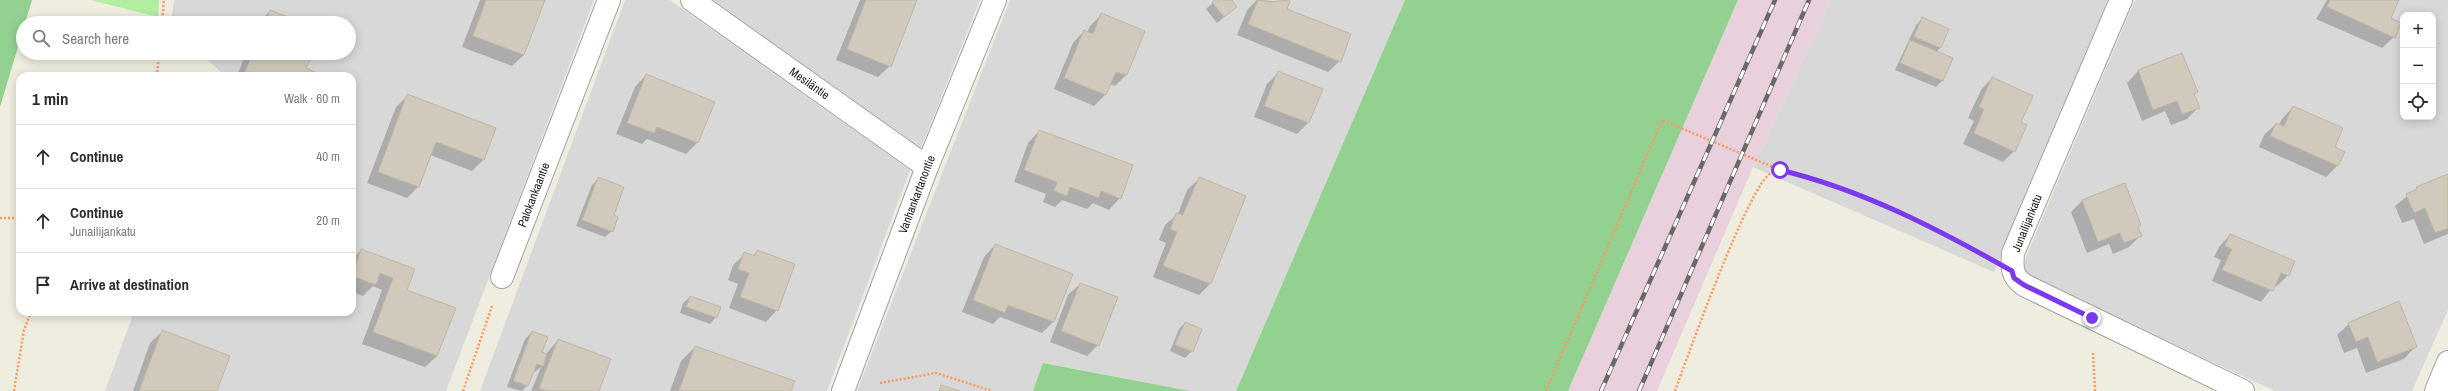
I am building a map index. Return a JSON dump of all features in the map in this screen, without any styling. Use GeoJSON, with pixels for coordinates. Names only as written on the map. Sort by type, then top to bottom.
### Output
{"type":"FeatureCollection","features":[{"type":"Feature","properties":{"kind":"street","name":"Palokankaantie"},"geometry":{"type":"LineString","coordinates":[[502,277],[609,0]]}},
{"type":"Feature","properties":{"kind":"street","name":"Mesiläntie"},"geometry":{"type":"LineString","coordinates":[[692,0],[927,167]]}},
{"type":"Feature","properties":{"kind":"street","name":"Vanhankartanontie"},"geometry":{"type":"LineString","coordinates":[[843,391],[927,167],[995,0]]}},
{"type":"Feature","properties":{"kind":"street","name":"Junailijankatu"},"geometry":{"type":"LineString","coordinates":[[2012,271],[2013,253],[2120,0]]}},
{"type":"Feature","properties":{"kind":"street"},"geometry":{"type":"LineString","coordinates":[[2012,271],[2014,278],[2024,285],[2243,391]]}},
{"type":"Feature","properties":{"kind":"street"},"geometry":{"type":"LineString","coordinates":[[2436,391],[2448,362]]}},
{"type":"Feature","properties":{"kind":"path"},"geometry":{"type":"LineString","coordinates":[[163,16],[164,0]]}},
{"type":"Feature","properties":{"kind":"path"},"geometry":{"type":"LineString","coordinates":[[158,72],[159,60]]}},
{"type":"Feature","properties":{"kind":"path"},"geometry":{"type":"LineString","coordinates":[[1546,391],[1662,120],[1780,170],[1803,176],[1911,216],[2012,271]]}},
{"type":"Feature","properties":{"kind":"path"},"geometry":{"type":"LineString","coordinates":[[1675,391],[1722,268],[1746,213],[1762,182],[1770,173],[1780,170]]}},
{"type":"Feature","properties":{"kind":"path"},"geometry":{"type":"LineString","coordinates":[[0,218],[16,218]]}},
{"type":"Feature","properties":{"kind":"path"},"geometry":{"type":"LineString","coordinates":[[463,391],[502,277]]}},
{"type":"Feature","properties":{"kind":"path"},"geometry":{"type":"LineString","coordinates":[[14,391],[24,330],[29,316]]}},
{"type":"Feature","properties":{"kind":"path"},"geometry":{"type":"LineString","coordinates":[[877,384],[936,373],[992,391]]}},
{"type":"Feature","properties":{"kind":"shaded area"},"geometry":{"type":"Polygon","coordinates":[[[174,0],[594,0],[446,391],[105,391],[133,316],[356,316],[356,72],[221,72],[208,60],[356,60],[356,16],[172,16],[174,0]]]}},
{"type":"Feature","properties":{"kind":"shaded area"},"geometry":{"type":"Polygon","coordinates":[[[625,0],[670,0],[910,170],[827,391],[480,391],[625,0]]]}},
{"type":"Feature","properties":{"kind":"shaded area"},"geometry":{"type":"Polygon","coordinates":[[[713,0],[980,0],[921,148],[713,0]]]}},
{"type":"Feature","properties":{"kind":"shaded area"},"geometry":{"type":"Polygon","coordinates":[[[1010,0],[1405,0],[1236,391],[1190,391],[1044,363],[1033,391],[857,391],[1010,0]]]}},
{"type":"Feature","properties":{"kind":"shaded area"},"geometry":{"type":"Polygon","coordinates":[[[1738,0],[1831,0],[1753,167],[1657,391],[1568,391],[1738,0]]]}},
{"type":"Feature","properties":{"kind":"shaded area"},"geometry":{"type":"Polygon","coordinates":[[[1831,0],[2108,0],[1994,272],[1753,167],[1831,0]]]}},
{"type":"Feature","properties":{"kind":"shaded area"},"geometry":{"type":"Polygon","coordinates":[[[2135,0],[2448,0],[2448,310],[2412,391],[2275,391],[2032,279],[2023,270],[2026,257],[2135,0]]]}},
{"type":"Feature","properties":{"kind":"green space"},"geometry":{"type":"Polygon","coordinates":[[[0,0],[32,0],[27,16],[16,16],[16,53],[0,107],[0,0]]]}},
{"type":"Feature","properties":{"kind":"green space"},"geometry":{"type":"Polygon","coordinates":[[[91,0],[159,0],[158,16],[91,0]]]}},
{"type":"Feature","properties":{"kind":"green space"},"geometry":{"type":"Polygon","coordinates":[[[1405,0],[1738,0],[1568,391],[1236,391],[1405,0]]]}},
{"type":"Feature","properties":{"kind":"green space"},"geometry":{"type":"Polygon","coordinates":[[[1043,363],[1190,391],[1033,391],[1043,363]]]}},
{"type":"Feature","properties":{"kind":"building"},"geometry":{"type":"Polygon","coordinates":[[[486,0],[545,0],[524,55],[473,36],[486,0]]]}},
{"type":"Feature","properties":{"kind":"building"},"geometry":{"type":"Polygon","coordinates":[[[866,0],[917,0],[891,67],[847,49],[866,0]]]}},
{"type":"Feature","properties":{"kind":"building"},"geometry":{"type":"Polygon","coordinates":[[[1214,0],[1232,0],[1237,7],[1224,17],[1212,2],[1214,0]]]}},
{"type":"Feature","properties":{"kind":"building"},"geometry":{"type":"Polygon","coordinates":[[[1258,0],[1270,2],[1288,0],[1290,1],[1287,9],[1351,34],[1341,62],[1248,24],[1258,0]]]}},
{"type":"Feature","properties":{"kind":"building"},"geometry":{"type":"Polygon","coordinates":[[[2330,0],[2399,0],[2391,18],[2400,22],[2400,26],[2395,38],[2327,7],[2330,0]]]}},
{"type":"Feature","properties":{"kind":"building"},"geometry":{"type":"Polygon","coordinates":[[[270,10],[285,16],[268,16],[270,10]]]}},
{"type":"Feature","properties":{"kind":"building"},"geometry":{"type":"Polygon","coordinates":[[[1101,13],[1145,31],[1127,75],[1116,72],[1106,95],[1064,78],[1084,30],[1093,34],[1101,13]]]}},
{"type":"Feature","properties":{"kind":"building"},"geometry":{"type":"Polygon","coordinates":[[[1922,17],[1949,29],[1941,48],[1914,37],[1922,17]]]}},
{"type":"Feature","properties":{"kind":"building"},"geometry":{"type":"Polygon","coordinates":[[[1910,40],[1953,58],[1943,81],[1900,63],[1910,40]]]}},
{"type":"Feature","properties":{"kind":"building"},"geometry":{"type":"Polygon","coordinates":[[[2182,53],[2198,92],[2194,94],[2200,108],[2182,114],[2177,101],[2153,110],[2138,70],[2182,53]]]}},
{"type":"Feature","properties":{"kind":"building"},"geometry":{"type":"Polygon","coordinates":[[[250,60],[310,60],[306,68],[315,72],[245,72],[250,60]]]}},
{"type":"Feature","properties":{"kind":"building"},"geometry":{"type":"Polygon","coordinates":[[[1278,71],[1323,89],[1309,123],[1264,106],[1278,71]]]}},
{"type":"Feature","properties":{"kind":"building"},"geometry":{"type":"Polygon","coordinates":[[[646,74],[715,102],[698,143],[657,127],[654,133],[627,123],[646,74]]]}},
{"type":"Feature","properties":{"kind":"building"},"geometry":{"type":"Polygon","coordinates":[[[1992,77],[2033,96],[2021,122],[2027,125],[2015,152],[1974,133],[1984,109],[1979,107],[1992,77]]]}},
{"type":"Feature","properties":{"kind":"building"},"geometry":{"type":"Polygon","coordinates":[[[407,94],[496,128],[484,160],[436,142],[419,187],[378,172],[407,94]]]}},
{"type":"Feature","properties":{"kind":"building"},"geometry":{"type":"Polygon","coordinates":[[[2293,106],[2343,128],[2335,147],[2345,152],[2338,166],[2270,136],[2276,123],[2284,126],[2293,106]]]}},
{"type":"Feature","properties":{"kind":"building"},"geometry":{"type":"Polygon","coordinates":[[[1039,130],[1133,165],[1121,199],[1101,191],[1099,198],[1070,187],[1067,196],[1054,191],[1057,182],[1024,170],[1039,130]]]}},
{"type":"Feature","properties":{"kind":"building"},"geometry":{"type":"Polygon","coordinates":[[[2448,174],[2448,228],[2435,233],[2425,208],[2414,213],[2406,194],[2417,189],[2416,187],[2448,174]]]}},
{"type":"Feature","properties":{"kind":"building"},"geometry":{"type":"Polygon","coordinates":[[[598,177],[624,187],[614,215],[618,217],[613,232],[582,220],[598,177]]]}},
{"type":"Feature","properties":{"kind":"building"},"geometry":{"type":"Polygon","coordinates":[[[1199,177],[1246,196],[1211,284],[1163,266],[1177,232],[1170,229],[1176,213],[1183,215],[1199,177]]]}},
{"type":"Feature","properties":{"kind":"building"},"geometry":{"type":"Polygon","coordinates":[[[2125,183],[2141,225],[2138,227],[2142,236],[2124,243],[2120,233],[2098,242],[2082,200],[2125,183]]]}},
{"type":"Feature","properties":{"kind":"building"},"geometry":{"type":"Polygon","coordinates":[[[2230,234],[2295,261],[2289,276],[2281,273],[2273,291],[2222,270],[2232,249],[2225,246],[2230,234]]]}},
{"type":"Feature","properties":{"kind":"building"},"geometry":{"type":"Polygon","coordinates":[[[995,244],[1073,274],[1054,322],[1008,305],[1005,313],[973,300],[995,244]]]}},
{"type":"Feature","properties":{"kind":"building"},"geometry":{"type":"Polygon","coordinates":[[[361,249],[415,269],[407,290],[456,308],[437,356],[373,332],[393,278],[380,273],[376,285],[356,278],[356,264],[361,249]]]}},
{"type":"Feature","properties":{"kind":"building"},"geometry":{"type":"Polygon","coordinates":[[[757,250],[795,264],[778,311],[740,297],[749,273],[738,269],[744,252],[755,256],[757,250]]]}},
{"type":"Feature","properties":{"kind":"building"},"geometry":{"type":"Polygon","coordinates":[[[1080,283],[1118,297],[1099,346],[1061,331],[1080,283]]]}},
{"type":"Feature","properties":{"kind":"building"},"geometry":{"type":"Polygon","coordinates":[[[690,296],[721,307],[717,318],[686,307],[690,296]]]}},
{"type":"Feature","properties":{"kind":"building"},"geometry":{"type":"Polygon","coordinates":[[[2399,301],[2417,347],[2377,362],[2368,337],[2356,342],[2348,323],[2399,301]]]}},
{"type":"Feature","properties":{"kind":"building"},"geometry":{"type":"Polygon","coordinates":[[[1185,322],[1202,329],[1193,352],[1175,345],[1185,322]]]}},
{"type":"Feature","properties":{"kind":"building"},"geometry":{"type":"Polygon","coordinates":[[[162,330],[230,356],[217,391],[139,391],[162,330]]]}},
{"type":"Feature","properties":{"kind":"building"},"geometry":{"type":"Polygon","coordinates":[[[532,331],[548,337],[542,352],[547,354],[543,366],[537,364],[528,386],[513,381],[532,331]]]}},
{"type":"Feature","properties":{"kind":"building"},"geometry":{"type":"Polygon","coordinates":[[[558,339],[611,359],[599,391],[546,391],[539,388],[558,339]]]}},
{"type":"Feature","properties":{"kind":"building"},"geometry":{"type":"Polygon","coordinates":[[[695,346],[795,381],[791,391],[679,391],[695,346]]]}},
{"type":"Feature","properties":{"kind":"building"},"geometry":{"type":"Polygon","coordinates":[[[941,385],[960,391],[939,391],[941,385]]]}},
{"type":"Feature","properties":{"kind":"railway"},"geometry":{"type":"LineString","coordinates":[[1601,391],[1775,0]]}},
{"type":"Feature","properties":{"kind":"railway"},"geometry":{"type":"LineString","coordinates":[[1639,391],[1809,0]]}},
{"type":"Feature","properties":{"kind":"route"},"geometry":{"type":"LineString","coordinates":[[1780,170],[1803,176],[1860,196],[1911,216],[1955,238],[2012,271],[2014,278],[2024,285],[2092,318]]}}]}
